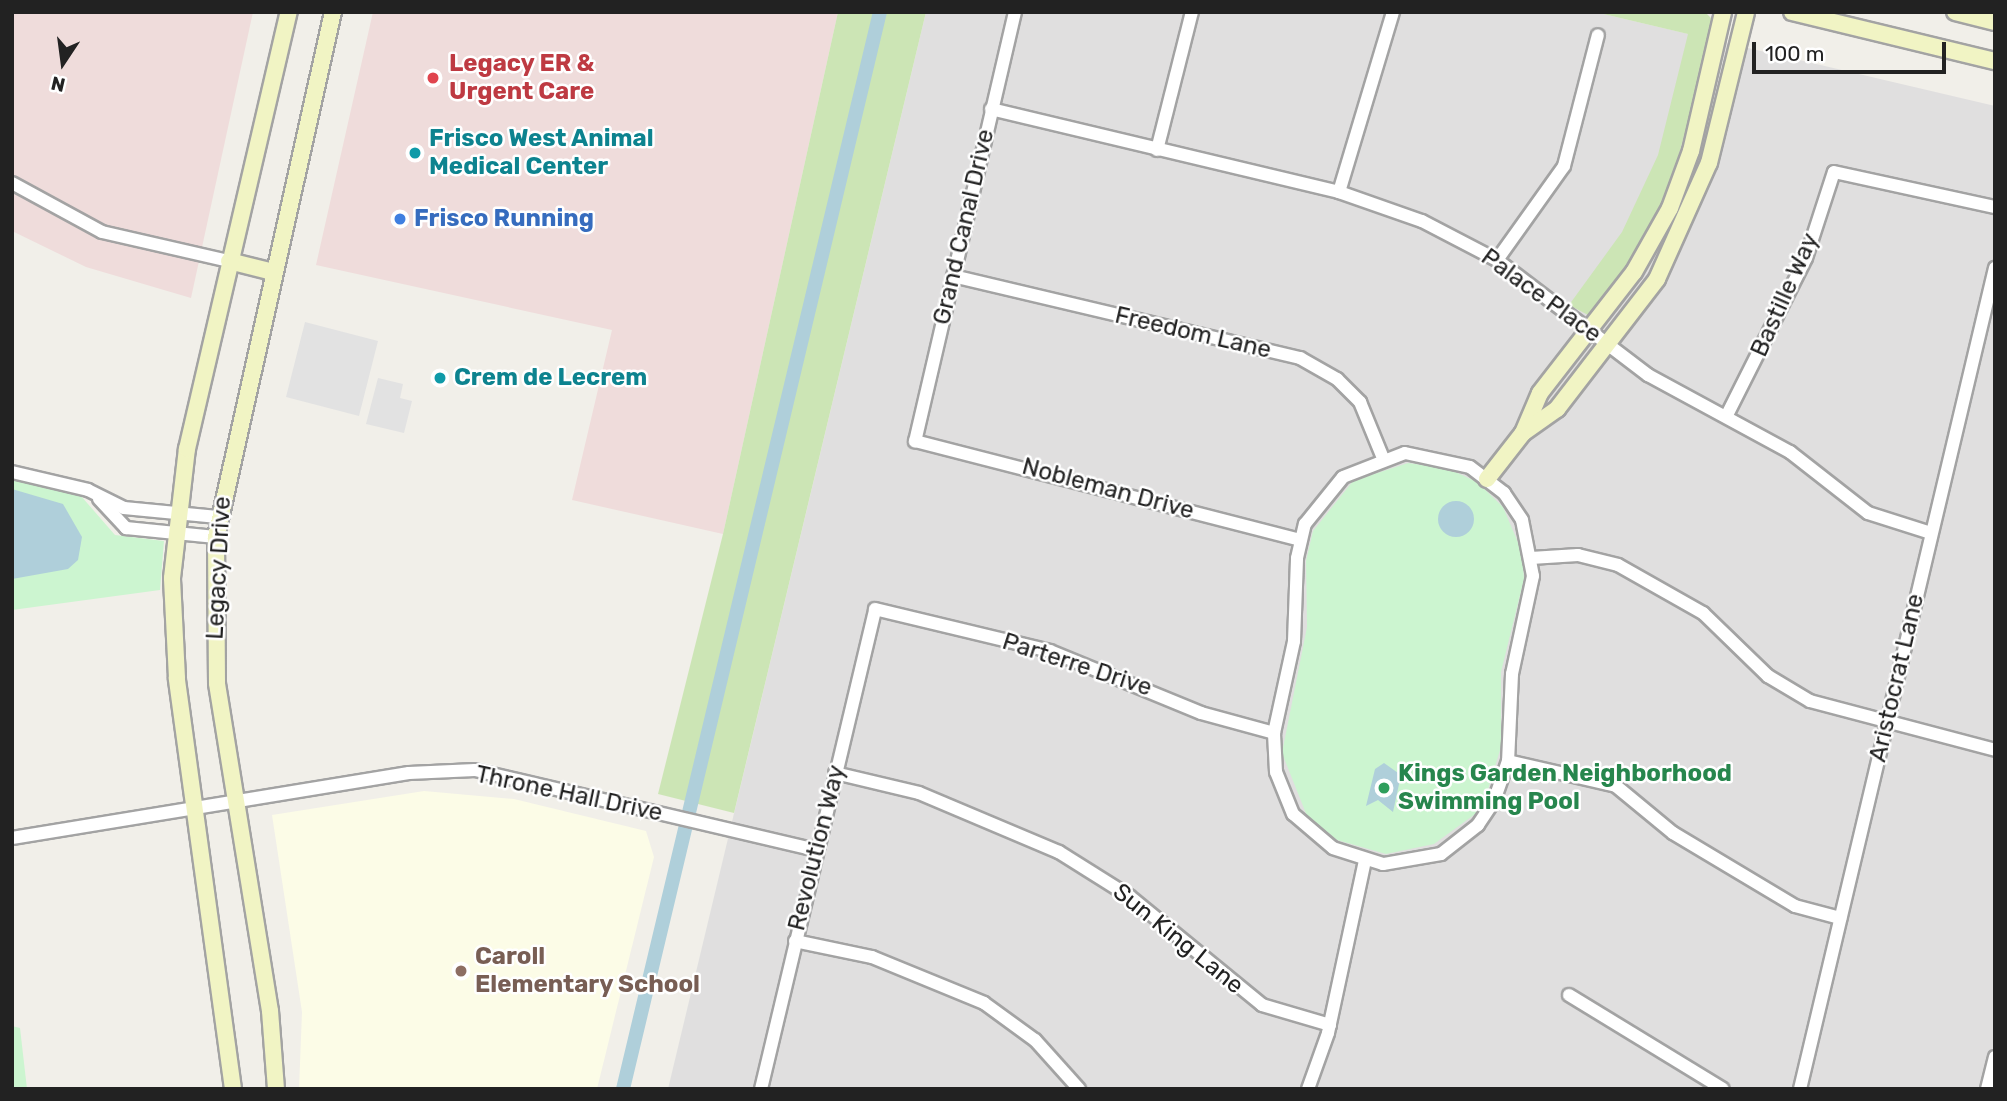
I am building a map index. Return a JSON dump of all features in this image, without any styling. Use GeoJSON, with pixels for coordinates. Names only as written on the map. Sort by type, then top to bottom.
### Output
{"type":"FeatureCollection","features":[{"type":"Feature","properties":{"kind":"main road","name":"Legacy Drive"},"geometry":{"type":"LineString","coordinates":[[233,1089],[172,629],[174,533],[229,261],[289,12]]}},
{"type":"Feature","properties":{"kind":"main road","name":"Legacy Drive"},"geometry":{"type":"LineString","coordinates":[[276,1089],[270,1011],[234,800],[214,652],[216,537],[218,517],[333,12]]}},
{"type":"Feature","properties":{"kind":"main road"},"geometry":{"type":"LineString","coordinates":[[1487,479],[1523,433],[1540,393],[1634,271],[1670,208],[1691,151],[1723,12]]}},
{"type":"Feature","properties":{"kind":"main road"},"geometry":{"type":"LineString","coordinates":[[1523,433],[1558,409],[1657,279],[1699,193],[1746,12]]}},
{"type":"Feature","properties":{"kind":"main road"},"geometry":{"type":"LineString","coordinates":[[1792,12],[1995,61]]}},
{"type":"Feature","properties":{"kind":"main road"},"geometry":{"type":"LineString","coordinates":[[1955,12],[1995,22]]}},
{"type":"Feature","properties":{"kind":"main road"},"geometry":{"type":"LineString","coordinates":[[229,261],[273,272]]}},
{"type":"Feature","properties":{"kind":"street","name":"Grand Canal Drive"},"geometry":{"type":"LineString","coordinates":[[915,441],[1014,12]]}},
{"type":"Feature","properties":{"kind":"street"},"geometry":{"type":"LineString","coordinates":[[1157,150],[1192,12]]}},
{"type":"Feature","properties":{"kind":"street"},"geometry":{"type":"LineString","coordinates":[[1339,191],[1393,12]]}},
{"type":"Feature","properties":{"kind":"street"},"geometry":{"type":"LineString","coordinates":[[1497,260],[1564,166],[1598,35]]}},
{"type":"Feature","properties":{"kind":"street","name":"Palace Place"},"geometry":{"type":"LineString","coordinates":[[991,109],[1339,191],[1422,221],[1497,260],[1648,375],[1727,415],[1790,452],[1868,513],[1931,533]]}},
{"type":"Feature","properties":{"kind":"street","name":"Bastille Way"},"geometry":{"type":"LineString","coordinates":[[1727,415],[1806,258],[1834,172],[1995,207]]}},
{"type":"Feature","properties":{"kind":"street"},"geometry":{"type":"LineString","coordinates":[[12,183],[102,232],[229,261]]}},
{"type":"Feature","properties":{"kind":"street","name":"Aristocrat Lane"},"geometry":{"type":"LineString","coordinates":[[1800,1089],[1995,268]]}},
{"type":"Feature","properties":{"kind":"street","name":"Freedom Lane"},"geometry":{"type":"LineString","coordinates":[[953,276],[1300,358],[1337,379],[1360,402],[1383,458]]}},
{"type":"Feature","properties":{"kind":"street","name":"Nobleman Drive"},"geometry":{"type":"LineString","coordinates":[[915,441],[1300,540]]}},
{"type":"Feature","properties":{"kind":"street"},"geometry":{"type":"LineString","coordinates":[[1427,454],[1487,479],[1515,506],[1531,558],[1512,674],[1508,761],[1489,810],[1462,840],[1441,855],[1403,863],[1365,861],[1333,848],[1293,814],[1276,772],[1275,733],[1294,641],[1300,540],[1319,502],[1343,477],[1383,458],[1427,454]]}},
{"type":"Feature","properties":{"kind":"street"},"geometry":{"type":"LineString","coordinates":[[12,472],[88,490],[124,508],[218,517]]}},
{"type":"Feature","properties":{"kind":"street"},"geometry":{"type":"LineString","coordinates":[[88,490],[122,526],[216,537]]}},
{"type":"Feature","properties":{"kind":"street"},"geometry":{"type":"LineString","coordinates":[[1531,558],[1578,555],[1618,565],[1703,613],[1768,676],[1810,701],[1886,724],[1995,750]]}},
{"type":"Feature","properties":{"kind":"street","name":"Parterre Drive"},"geometry":{"type":"LineString","coordinates":[[875,609],[1050,651],[1201,713],[1275,733]]}},
{"type":"Feature","properties":{"kind":"street","name":"Revolution Way"},"geometry":{"type":"LineString","coordinates":[[761,1089],[875,609]]}},
{"type":"Feature","properties":{"kind":"street"},"geometry":{"type":"LineString","coordinates":[[1508,761],[1616,786],[1673,832],[1795,906],[1840,918]]}},
{"type":"Feature","properties":{"kind":"street","name":"Throne Hall Drive"},"geometry":{"type":"LineString","coordinates":[[12,838],[195,804],[409,773],[475,771],[817,850]]}},
{"type":"Feature","properties":{"kind":"street","name":"Sun King Lane"},"geometry":{"type":"LineString","coordinates":[[835,773],[943,801],[1059,852],[1129,896],[1254,1000],[1329,1025]]}},
{"type":"Feature","properties":{"kind":"street"},"geometry":{"type":"LineString","coordinates":[[1308,1089],[1329,1025],[1365,861]]}},
{"type":"Feature","properties":{"kind":"street"},"geometry":{"type":"LineString","coordinates":[[795,941],[872,957],[984,1003],[1035,1040],[1079,1089]]}},
{"type":"Feature","properties":{"kind":"street"},"geometry":{"type":"LineString","coordinates":[[1569,995],[1723,1089]]}},
{"type":"Feature","properties":{"kind":"street"},"geometry":{"type":"LineString","coordinates":[[1987,1089],[1995,1057]]}},
{"type":"Feature","properties":{"kind":"shaded area"},"geometry":{"type":"Polygon","coordinates":[[[12,12],[253,12],[191,298],[86,267],[12,231],[12,12]]]}},
{"type":"Feature","properties":{"kind":"shaded area"},"geometry":{"type":"Polygon","coordinates":[[[373,12],[838,12],[723,534],[572,500],[612,330],[316,265],[373,12]]]}},
{"type":"Feature","properties":{"kind":"shaded area"},"geometry":{"type":"Polygon","coordinates":[[[926,12],[1595,12],[1995,106],[1995,1089],[668,1089],[926,12]]]}},
{"type":"Feature","properties":{"kind":"shaded area"},"geometry":{"type":"Polygon","coordinates":[[[305,322],[378,341],[359,416],[286,397],[305,322]]]}},
{"type":"Feature","properties":{"kind":"shaded area"},"geometry":{"type":"Polygon","coordinates":[[[378,378],[403,384],[400,398],[412,401],[404,433],[366,424],[378,378]]]}},
{"type":"Feature","properties":{"kind":"shaded area","name":"Caroll Elementary School"},"geometry":{"type":"Polygon","coordinates":[[[424,791],[514,799],[646,831],[654,857],[597,1089],[299,1089],[302,1012],[272,815],[424,791]]]}},
{"type":"Feature","properties":{"kind":"green space"},"geometry":{"type":"Polygon","coordinates":[[[838,12],[926,12],[734,813],[658,794],[723,534],[838,12]]]}},
{"type":"Feature","properties":{"kind":"green space"},"geometry":{"type":"Polygon","coordinates":[[[1595,12],[1705,12],[1716,23],[1668,193],[1631,261],[1588,315],[1569,305],[1622,232],[1658,155],[1688,34],[1595,12]]]}},
{"type":"Feature","properties":{"kind":"green space"},"geometry":{"type":"Polygon","coordinates":[[[1408,463],[1449,469],[1477,482],[1503,507],[1522,552],[1524,579],[1501,672],[1501,747],[1482,809],[1434,844],[1386,854],[1337,840],[1307,816],[1282,753],[1307,627],[1306,561],[1313,531],[1353,481],[1408,463]]]}},
{"type":"Feature","properties":{"kind":"green space"},"geometry":{"type":"Polygon","coordinates":[[[12,479],[81,496],[115,535],[164,541],[160,590],[12,610],[12,479]]]}},
{"type":"Feature","properties":{"kind":"green space"},"geometry":{"type":"Polygon","coordinates":[[[12,1026],[20,1028],[27,1089],[12,1089],[12,1026]]]}},
{"type":"Feature","properties":{"kind":"water"},"geometry":{"type":"Polygon","coordinates":[[[12,489],[63,504],[82,537],[78,560],[68,569],[12,579],[12,489]]]}},
{"type":"Feature","properties":{"kind":"water"},"geometry":{"type":"Polygon","coordinates":[[[1456,501],[1469,506],[1474,519],[1469,532],[1456,537],[1443,532],[1438,519],[1443,506],[1456,501]]]}},
{"type":"Feature","properties":{"kind":"water","name":"Kings Garden Neighborhood Swimming Pool"},"geometry":{"type":"Polygon","coordinates":[[[1384,763],[1401,775],[1393,812],[1378,800],[1366,806],[1375,769],[1384,763]]]}},
{"type":"Feature","properties":{"kind":"waterway"},"geometry":{"type":"LineString","coordinates":[[623,1089],[880,12]]}},
{"type":"Feature","properties":{"kind":"place","name":"Legacy ER & Urgent Care"},"geometry":{"type":"Point","coordinates":[433,78]}},
{"type":"Feature","properties":{"kind":"place","name":"Frisco West Animal Medical Center"},"geometry":{"type":"Point","coordinates":[415,153]}},
{"type":"Feature","properties":{"kind":"place","name":"Frisco Running"},"geometry":{"type":"Point","coordinates":[400,219]}},
{"type":"Feature","properties":{"kind":"place","name":"Crem de Lecrem"},"geometry":{"type":"Point","coordinates":[440,378]}},
{"type":"Feature","properties":{"kind":"place","name":"Kings Garden Neighborhood Swimming Pool"},"geometry":{"type":"Point","coordinates":[1384,788]}},
{"type":"Feature","properties":{"kind":"place","name":"Caroll Elementary School"},"geometry":{"type":"Point","coordinates":[461,971]}}]}
